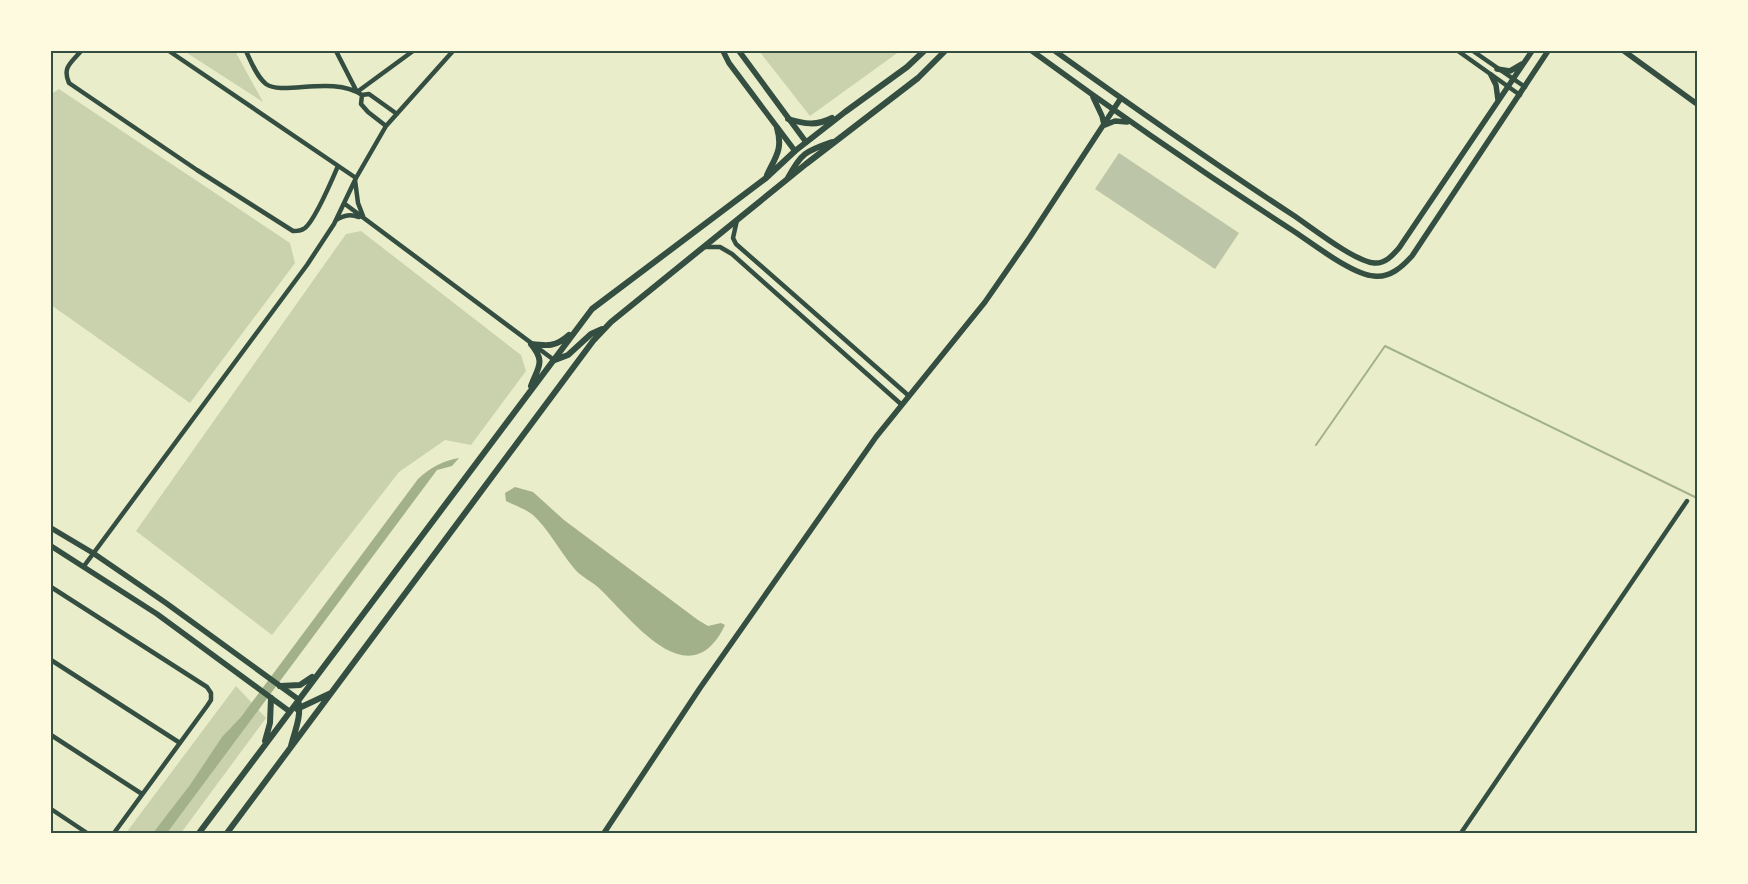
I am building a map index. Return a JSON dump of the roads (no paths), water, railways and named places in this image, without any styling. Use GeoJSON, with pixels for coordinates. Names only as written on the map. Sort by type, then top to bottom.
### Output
{"type":"FeatureCollection","features":[{"type":"Feature","properties":{"kind":"main road"},"geometry":{"type":"LineString","coordinates":[[199,833],[592,309],[766,178],[806,142],[907,67],[924,51]]}},
{"type":"Feature","properties":{"kind":"main road"},"geometry":{"type":"LineString","coordinates":[[227,833],[591,343],[608,326],[786,180],[918,78],[945,51]]}},
{"type":"Feature","properties":{"kind":"main road"},"geometry":{"type":"LineString","coordinates":[[788,119],[814,124],[825,122],[845,112]]}},
{"type":"Feature","properties":{"kind":"main road"},"geometry":{"type":"LineString","coordinates":[[766,178],[780,148],[777,128]]}},
{"type":"Feature","properties":{"kind":"main road"},"geometry":{"type":"LineString","coordinates":[[786,180],[796,161],[805,153],[838,140]]}},
{"type":"Feature","properties":{"kind":"main road"},"geometry":{"type":"LineString","coordinates":[[805,153],[806,142]]}},
{"type":"Feature","properties":{"kind":"main road"},"geometry":{"type":"LineString","coordinates":[[795,151],[805,153]]}},
{"type":"Feature","properties":{"kind":"main road"},"geometry":{"type":"LineString","coordinates":[[531,344],[550,346],[559,344],[579,326]]}},
{"type":"Feature","properties":{"kind":"main road"},"geometry":{"type":"LineString","coordinates":[[554,360],[568,355],[591,334],[608,326]]}},
{"type":"Feature","properties":{"kind":"main road"},"geometry":{"type":"LineString","coordinates":[[528,394],[540,363],[538,352],[531,344]]}},
{"type":"Feature","properties":{"kind":"main road"},"geometry":{"type":"LineString","coordinates":[[280,685],[300,685],[319,672]]}},
{"type":"Feature","properties":{"kind":"main road"},"geometry":{"type":"LineString","coordinates":[[289,711],[300,708],[334,691]]}},
{"type":"Feature","properties":{"kind":"main road"},"geometry":{"type":"LineString","coordinates":[[264,745],[270,723],[270,697]]}},
{"type":"Feature","properties":{"kind":"main road"},"geometry":{"type":"LineString","coordinates":[[291,748],[299,719],[300,708],[298,699]]}},
{"type":"Feature","properties":{"kind":"street"},"geometry":{"type":"LineString","coordinates":[[81,51],[67,68],[66,76],[70,83],[197,170],[293,231],[300,231],[306,227],[322,200],[338,166]]}},
{"type":"Feature","properties":{"kind":"street"},"geometry":{"type":"LineString","coordinates":[[169,51],[356,179],[358,203],[363,218]]}},
{"type":"Feature","properties":{"kind":"street"},"geometry":{"type":"LineString","coordinates":[[246,51],[260,78],[267,85],[278,88],[331,85],[359,94],[370,94],[397,114]]}},
{"type":"Feature","properties":{"kind":"street"},"geometry":{"type":"LineString","coordinates":[[336,51],[359,94],[361,104],[386,126]]}},
{"type":"Feature","properties":{"kind":"street"},"geometry":{"type":"LineString","coordinates":[[359,94],[413,51]]}},
{"type":"Feature","properties":{"kind":"street"},"geometry":{"type":"LineString","coordinates":[[84,566],[307,265],[336,220],[356,179],[386,126],[453,51]]}},
{"type":"Feature","properties":{"kind":"street"},"geometry":{"type":"LineString","coordinates":[[723,51],[729,63],[795,151]]}},
{"type":"Feature","properties":{"kind":"street"},"geometry":{"type":"LineString","coordinates":[[739,51],[806,142]]}},
{"type":"Feature","properties":{"kind":"street"},"geometry":{"type":"LineString","coordinates":[[1032,51],[1209,176],[1335,258],[1358,271],[1373,276],[1387,275],[1400,268],[1412,256],[1548,51]]}},
{"type":"Feature","properties":{"kind":"street"},"geometry":{"type":"LineString","coordinates":[[1055,51],[1196,151],[1342,248],[1364,260],[1375,263],[1383,262],[1390,258],[1399,248],[1532,51]]}},
{"type":"Feature","properties":{"kind":"street"},"geometry":{"type":"LineString","coordinates":[[1458,51],[1520,95]]}},
{"type":"Feature","properties":{"kind":"street"},"geometry":{"type":"LineString","coordinates":[[1474,51],[1525,87]]}},
{"type":"Feature","properties":{"kind":"street"},"geometry":{"type":"LineString","coordinates":[[1624,51],[1697,104]]}},
{"type":"Feature","properties":{"kind":"street"},"geometry":{"type":"LineString","coordinates":[[1497,69],[1510,71],[1526,61]]}},
{"type":"Feature","properties":{"kind":"street"},"geometry":{"type":"LineString","coordinates":[[1491,75],[1496,85],[1498,102]]}},
{"type":"Feature","properties":{"kind":"street"},"geometry":{"type":"LineString","coordinates":[[1092,95],[1100,109],[1104,125]]}},
{"type":"Feature","properties":{"kind":"street"},"geometry":{"type":"LineString","coordinates":[[604,833],[700,688],[876,437],[985,302],[1121,98]]}},
{"type":"Feature","properties":{"kind":"street"},"geometry":{"type":"LineString","coordinates":[[1104,125],[1115,121],[1132,123]]}},
{"type":"Feature","properties":{"kind":"street"},"geometry":{"type":"LineString","coordinates":[[345,204],[554,360]]}},
{"type":"Feature","properties":{"kind":"street"},"geometry":{"type":"LineString","coordinates":[[336,220],[352,214],[363,218]]}},
{"type":"Feature","properties":{"kind":"street"},"geometry":{"type":"LineString","coordinates":[[737,220],[733,238],[736,244],[909,396]]}},
{"type":"Feature","properties":{"kind":"street"},"geometry":{"type":"LineString","coordinates":[[703,248],[720,247],[732,254],[902,405]]}},
{"type":"Feature","properties":{"kind":"street"},"geometry":{"type":"LineString","coordinates":[[1461,833],[1687,501]]}},
{"type":"Feature","properties":{"kind":"street"},"geometry":{"type":"LineString","coordinates":[[51,528],[166,603],[298,699]]}},
{"type":"Feature","properties":{"kind":"street"},"geometry":{"type":"LineString","coordinates":[[51,546],[157,614],[289,711]]}},
{"type":"Feature","properties":{"kind":"street"},"geometry":{"type":"LineString","coordinates":[[51,587],[207,687],[211,693],[211,700],[114,833]]}},
{"type":"Feature","properties":{"kind":"street"},"geometry":{"type":"LineString","coordinates":[[51,660],[180,743]]}},
{"type":"Feature","properties":{"kind":"street"},"geometry":{"type":"LineString","coordinates":[[51,735],[142,794]]}},
{"type":"Feature","properties":{"kind":"street"},"geometry":{"type":"LineString","coordinates":[[51,809],[87,833]]}},
{"type":"Feature","properties":{"kind":"waterway"},"geometry":{"type":"LineString","coordinates":[[1316,445],[1385,346],[1697,498]]}}]}
